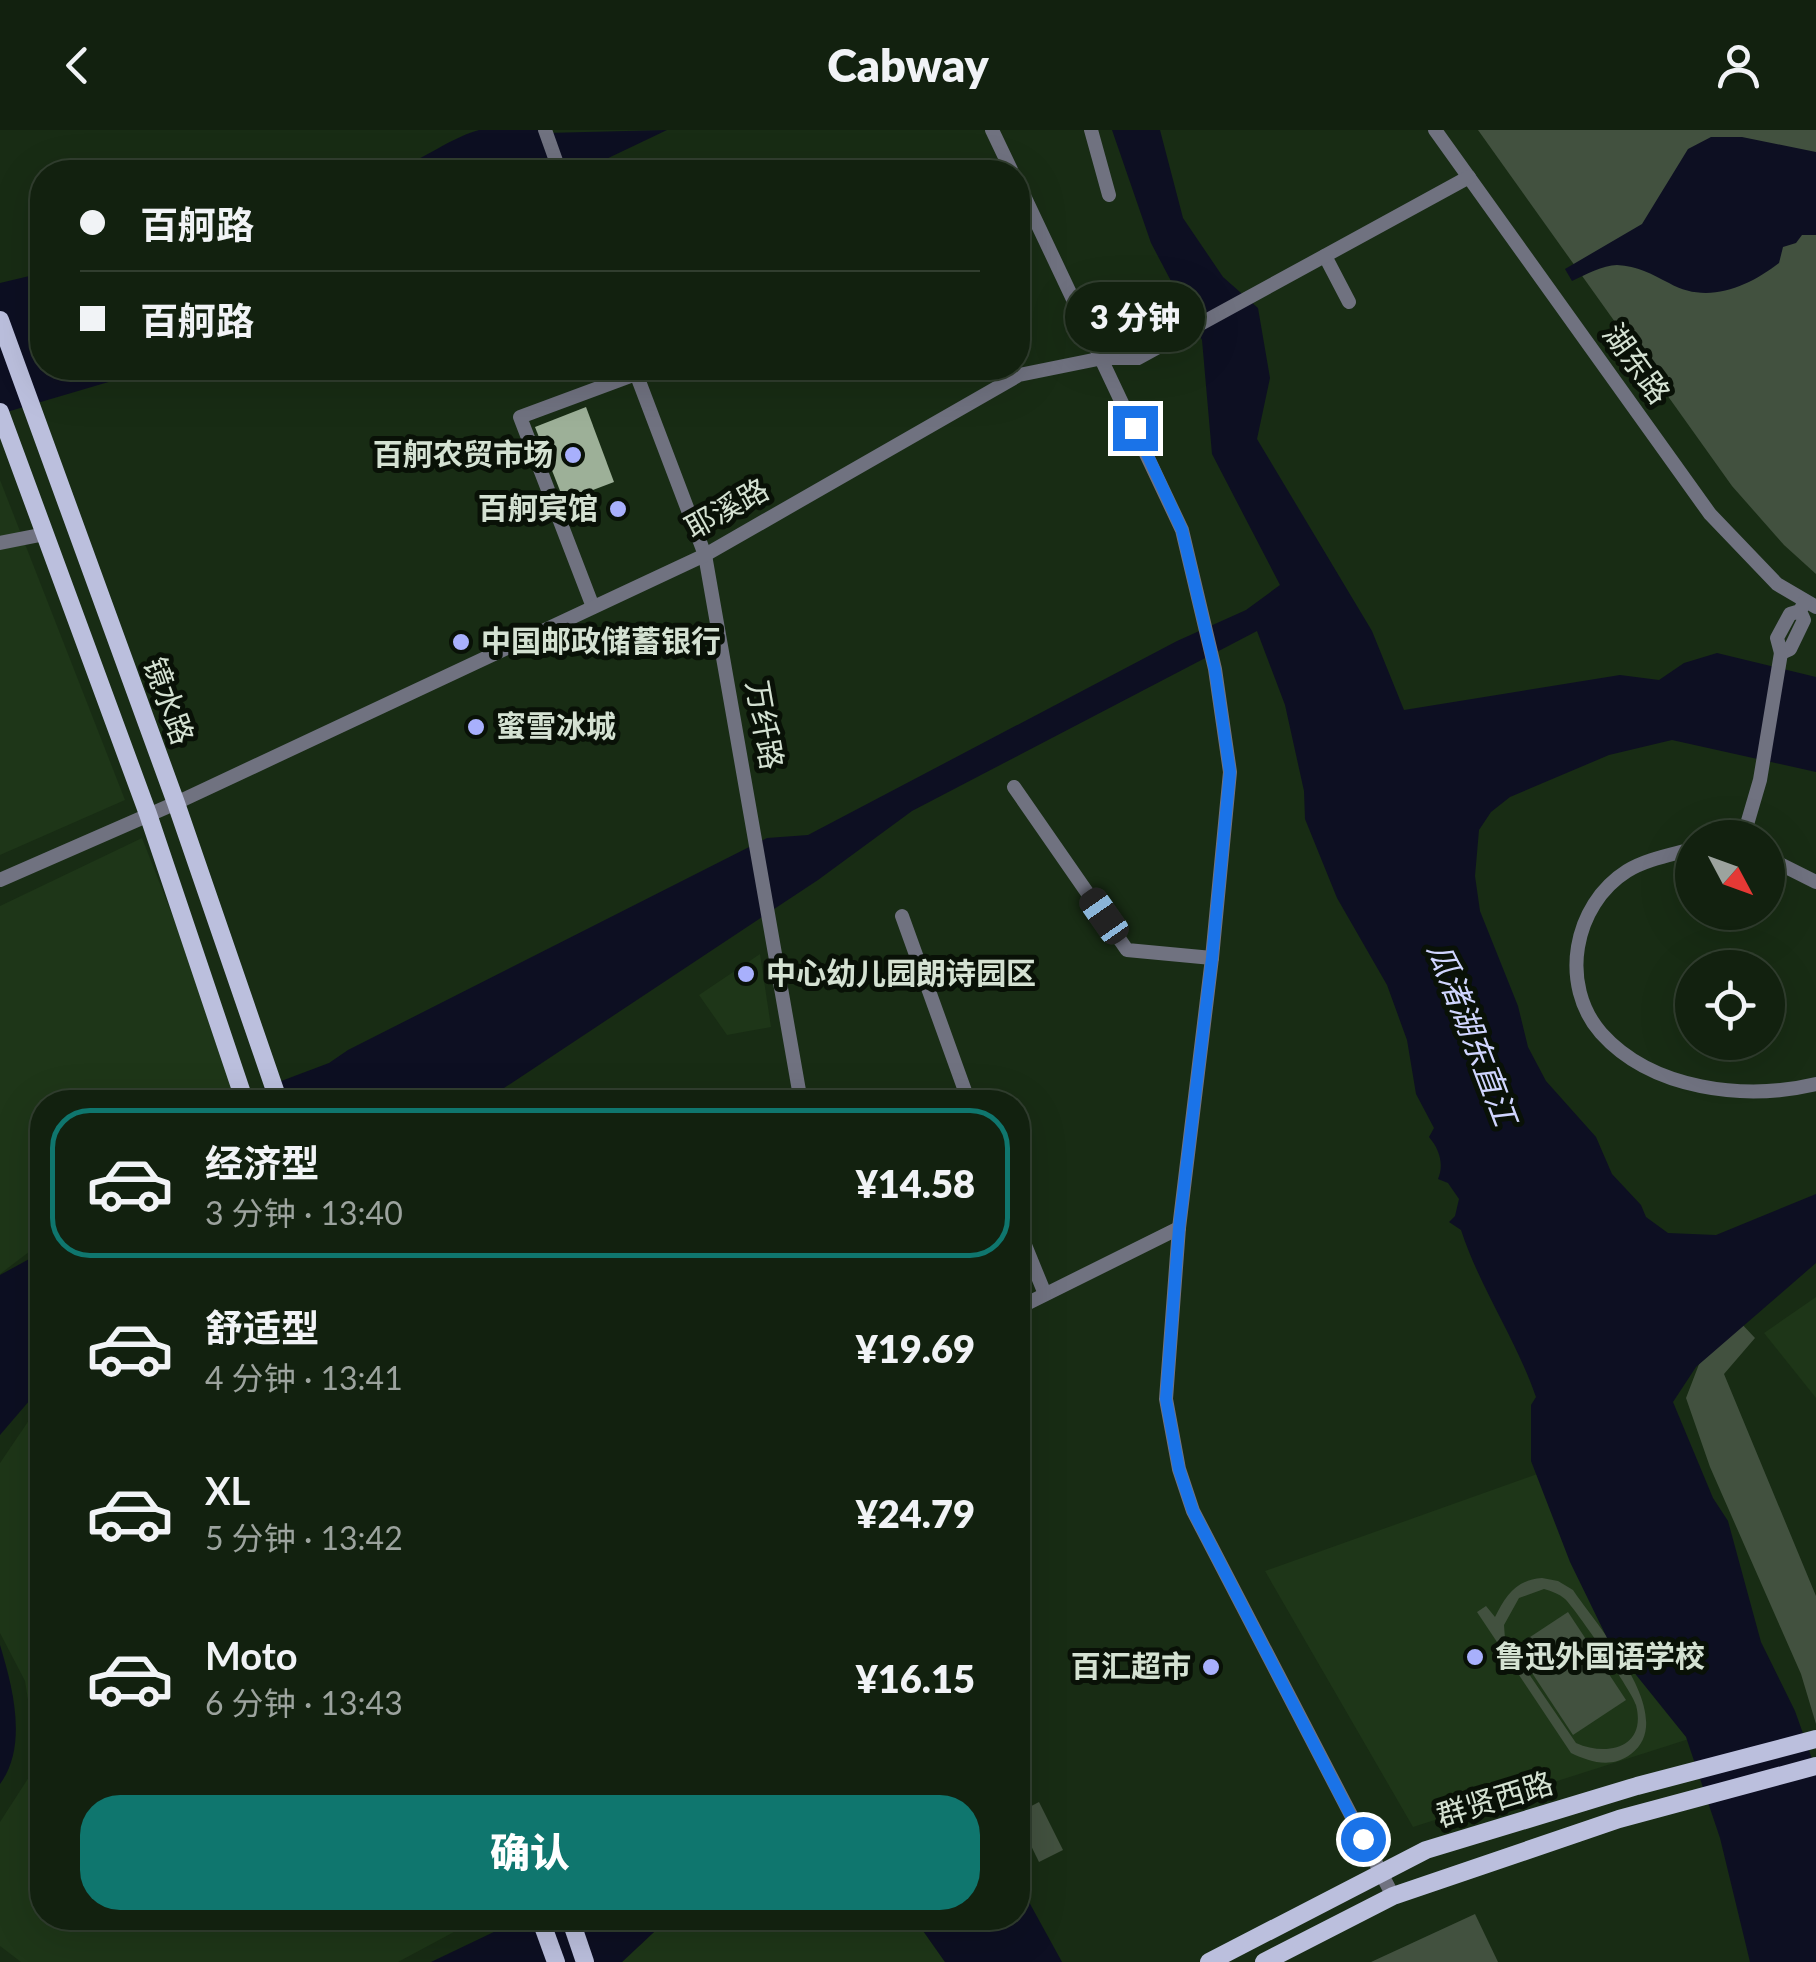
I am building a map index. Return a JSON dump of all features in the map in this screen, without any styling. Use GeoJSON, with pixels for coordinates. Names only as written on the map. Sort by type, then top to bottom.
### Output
{"type":"FeatureCollection","features":[{"type":"Feature","properties":{"kind":"main road","name":"镜水路"},"geometry":{"type":"LineString","coordinates":[[0,320],[176,803],[275,1090]]}},
{"type":"Feature","properties":{"kind":"main road","name":"镜水路"},"geometry":{"type":"LineString","coordinates":[[2,417],[148,814],[241,1090]]}},
{"type":"Feature","properties":{"kind":"main road","name":"群贤西路"},"geometry":{"type":"LineString","coordinates":[[1209,1962],[1426,1850],[1691,1771],[1813,1740]]}},
{"type":"Feature","properties":{"kind":"main road","name":"群贤西路"},"geometry":{"type":"LineString","coordinates":[[1264,1962],[1393,1896],[1698,1796],[1816,1766]]}},
{"type":"Feature","properties":{"kind":"main road"},"geometry":{"type":"LineString","coordinates":[[544,1930],[556,1962]]}},
{"type":"Feature","properties":{"kind":"main road"},"geometry":{"type":"LineString","coordinates":[[574,1930],[585,1962]]}},
{"type":"Feature","properties":{"kind":"street"},"geometry":{"type":"LineString","coordinates":[[545,130],[556,160]]}},
{"type":"Feature","properties":{"kind":"street"},"geometry":{"type":"LineString","coordinates":[[1091,130],[1109,195]]}},
{"type":"Feature","properties":{"kind":"street","name":"湖东路"},"geometry":{"type":"LineString","coordinates":[[1435,130],[1710,514],[1777,584],[1807,606]]}},
{"type":"Feature","properties":{"kind":"street"},"geometry":{"type":"LineString","coordinates":[[995,131],[1007,160]]}},
{"type":"Feature","properties":{"kind":"street","name":"耶溪路"},"geometry":{"type":"LineString","coordinates":[[1030,372],[1102,358],[1138,358],[1469,177]]}},
{"type":"Feature","properties":{"kind":"street"},"geometry":{"type":"LineString","coordinates":[[1030,208],[1182,530],[1215,670],[1230,772],[1179,1228],[1166,1399],[1179,1469],[1193,1511],[1393,1896]]}},
{"type":"Feature","properties":{"kind":"street"},"geometry":{"type":"LineString","coordinates":[[1325,256],[1350,302]]}},
{"type":"Feature","properties":{"kind":"street"},"geometry":{"type":"LineString","coordinates":[[592,608],[520,418],[613,380]]}},
{"type":"Feature","properties":{"kind":"street","name":"万纤路"},"geometry":{"type":"LineString","coordinates":[[638,380],[705,555],[799,1090]]}},
{"type":"Feature","properties":{"kind":"street","name":"耶溪路"},"geometry":{"type":"LineString","coordinates":[[0,880],[176,803],[705,555],[1009,380]]}},
{"type":"Feature","properties":{"kind":"street"},"geometry":{"type":"LineString","coordinates":[[0,543],[45,534]]}},
{"type":"Feature","properties":{"kind":"street"},"geometry":{"type":"LineString","coordinates":[[1748,820],[1760,780],[1779,658],[1790,649],[1807,606]]}},
{"type":"Feature","properties":{"kind":"street"},"geometry":{"type":"LineString","coordinates":[[1014,787],[1127,950],[1212,958]]}},
{"type":"Feature","properties":{"kind":"street"},"geometry":{"type":"LineString","coordinates":[[1675,853],[1626,872],[1590,914],[1576,955],[1576,979],[1584,1007],[1601,1033],[1631,1058],[1698,1086],[1753,1092],[1816,1084]]}},
{"type":"Feature","properties":{"kind":"street"},"geometry":{"type":"LineString","coordinates":[[1785,866],[1816,882]]}},
{"type":"Feature","properties":{"kind":"street"},"geometry":{"type":"LineString","coordinates":[[902,916],[966,1090]]}},
{"type":"Feature","properties":{"kind":"street"},"geometry":{"type":"LineString","coordinates":[[1030,1302],[1179,1228]]}},
{"type":"Feature","properties":{"kind":"street"},"geometry":{"type":"LineString","coordinates":[[1030,1257],[1045,1294]]}},
{"type":"Feature","properties":{"kind":"shaded area"},"geometry":{"type":"Polygon","coordinates":[[[1478,130],[1816,130],[1816,574],[1784,545],[1732,486],[1478,130]]]}},
{"type":"Feature","properties":{"kind":"shaded area"},"geometry":{"type":"Polygon","coordinates":[[[0,480],[125,800],[0,855],[0,480]]]}},
{"type":"Feature","properties":{"kind":"shaded area"},"geometry":{"type":"Polygon","coordinates":[[[142,838],[241,1090],[30,1090],[30,1251],[0,1274],[0,906],[142,838]]]}},
{"type":"Feature","properties":{"kind":"shaded area","name":"中心幼儿园朗诗园区"},"geometry":{"type":"Polygon","coordinates":[[[760,954],[771,1027],[727,1035],[699,995],[760,954]]]}},
{"type":"Feature","properties":{"kind":"shaded area"},"geometry":{"type":"Polygon","coordinates":[[[1816,1297],[1816,1398],[1764,1333],[1816,1297]]]}},
{"type":"Feature","properties":{"kind":"shaded area"},"geometry":{"type":"Polygon","coordinates":[[[1739,1321],[1755,1338],[1724,1374],[1816,1596],[1816,1724],[1801,1674],[1710,1467],[1686,1398],[1701,1359],[1739,1321]]]}},
{"type":"Feature","properties":{"kind":"shaded area"},"geometry":{"type":"Polygon","coordinates":[[[30,1419],[30,1713],[25,1681],[0,1633],[0,1463],[30,1419]]]}},
{"type":"Feature","properties":{"kind":"shaded area","name":"鲁迅外国语学校"},"geometry":{"type":"Polygon","coordinates":[[[1543,1472],[1689,1739],[1413,1827],[1265,1571],[1543,1472]]]}},
{"type":"Feature","properties":{"kind":"shaded area"},"geometry":{"type":"Polygon","coordinates":[[[1542,1578],[1573,1590],[1615,1648],[1641,1695],[1646,1718],[1644,1738],[1623,1759],[1601,1762],[1571,1753],[1477,1612],[1486,1606],[1495,1617],[1513,1590],[1542,1578]],[[1544,1589],[1519,1598],[1504,1625],[1505,1639],[1576,1743],[1600,1749],[1622,1745],[1636,1731],[1638,1720],[1632,1697],[1571,1606],[1544,1589]]]}},
{"type":"Feature","properties":{"kind":"shaded area"},"geometry":{"type":"Polygon","coordinates":[[[1568,1612],[1626,1700],[1573,1735],[1515,1647],[1568,1612]]]}},
{"type":"Feature","properties":{"kind":"shaded area"},"geometry":{"type":"Polygon","coordinates":[[[30,1775],[30,1930],[458,1930],[398,1962],[21,1962],[0,1946],[0,1822],[30,1775]]]}},
{"type":"Feature","properties":{"kind":"shaded area"},"geometry":{"type":"Polygon","coordinates":[[[1039,1802],[1063,1850],[1039,1862],[1030,1844],[1030,1807],[1039,1802]]]}},
{"type":"Feature","properties":{"kind":"shaded area"},"geometry":{"type":"Polygon","coordinates":[[[1475,1914],[1498,1962],[1371,1962],[1475,1914]]]}},
{"type":"Feature","properties":{"kind":"shaded area"},"geometry":{"type":"Polygon","coordinates":[[[656,1930],[922,1930],[945,1962],[622,1962],[656,1930]]]}},
{"type":"Feature","properties":{"kind":"water"},"geometry":{"type":"Polygon","coordinates":[[[479,130],[667,130],[604,160],[416,160],[479,130]]]}},
{"type":"Feature","properties":{"kind":"water","name":"瓜渚湖东直江"},"geometry":{"type":"Polygon","coordinates":[[[1112,130],[1160,130],[1183,218],[1223,277],[1258,308],[1270,378],[1257,439],[1372,631],[1404,710],[1620,675],[1659,680],[1684,663],[1717,653],[1816,677],[1816,772],[1672,740],[1609,755],[1510,797],[1491,812],[1479,830],[1475,876],[1480,911],[1518,1006],[1528,1047],[1546,1081],[1596,1137],[1612,1174],[1641,1205],[1646,1217],[1668,1233],[1716,1235],[1816,1194],[1816,1263],[1696,1367],[1673,1402],[1713,1498],[1728,1521],[1761,1642],[1795,1711],[1816,1770],[1816,1962],[1750,1962],[1720,1838],[1686,1737],[1608,1640],[1570,1562],[1531,1461],[1531,1405],[1536,1397],[1461,1230],[1449,1222],[1455,1216],[1459,1199],[1448,1183],[1438,1179],[1440,1158],[1429,1137],[1434,1128],[1416,1094],[1407,1040],[1387,985],[1337,898],[1305,819],[1304,791],[1285,705],[1257,631],[912,811],[818,880],[501,1090],[257,1090],[329,1063],[767,838],[808,835],[1177,641],[1246,610],[1280,585],[1212,454],[1202,340],[1151,243],[1112,130]]]}},
{"type":"Feature","properties":{"kind":"water"},"geometry":{"type":"Polygon","coordinates":[[[1711,137],[1742,137],[1816,152],[1816,235],[1802,235],[1796,243],[1783,247],[1779,263],[1754,279],[1712,293],[1683,289],[1644,271],[1617,265],[1572,281],[1565,269],[1642,224],[1688,149],[1711,137]]]}},
{"type":"Feature","properties":{"kind":"water"},"geometry":{"type":"Polygon","coordinates":[[[30,276],[30,380],[115,380],[0,414],[0,283],[30,276]]]}},
{"type":"Feature","properties":{"kind":"water"},"geometry":{"type":"Polygon","coordinates":[[[30,1259],[30,1400],[0,1435],[0,1275],[30,1259]]]}},
{"type":"Feature","properties":{"kind":"water"},"geometry":{"type":"Polygon","coordinates":[[[0,1645],[13,1698],[16,1735],[9,1769],[0,1784],[0,1645]]]}},
{"type":"Feature","properties":{"kind":"water"},"geometry":{"type":"Polygon","coordinates":[[[1030,1904],[1062,1962],[945,1962],[922,1930],[1030,1930],[1030,1904]]]}},
{"type":"Feature","properties":{"kind":"water"},"geometry":{"type":"Polygon","coordinates":[[[498,1930],[656,1930],[622,1962],[431,1962],[498,1930]]]}},
{"type":"Feature","properties":{"kind":"building","name":"百舸农贸市场"},"geometry":{"type":"Polygon","coordinates":[[[586,407],[614,482],[564,501],[535,427],[586,407]]]}},
{"type":"Feature","properties":{"kind":"place","name":"百舸农贸市场"},"geometry":{"type":"Point","coordinates":[573,455]}},
{"type":"Feature","properties":{"kind":"place","name":"百舸宾馆"},"geometry":{"type":"Point","coordinates":[618,509]}},
{"type":"Feature","properties":{"kind":"place","name":"中国邮政储蓄银行"},"geometry":{"type":"Point","coordinates":[461,642]}},
{"type":"Feature","properties":{"kind":"place","name":"蜜雪冰城"},"geometry":{"type":"Point","coordinates":[476,727]}},
{"type":"Feature","properties":{"kind":"place","name":"中心幼儿园朗诗园区"},"geometry":{"type":"Point","coordinates":[746,974]}},
{"type":"Feature","properties":{"kind":"place","name":"鲁迅外国语学校"},"geometry":{"type":"Point","coordinates":[1475,1657]}},
{"type":"Feature","properties":{"kind":"place","name":"百汇超市"},"geometry":{"type":"Point","coordinates":[1211,1667]}},
{"type":"Feature","properties":{"kind":"route"},"geometry":{"type":"LineString","coordinates":[[1135,428],[1182,530],[1215,670],[1230,772],[1179,1228],[1166,1399],[1179,1469],[1193,1511],[1363,1839]]}}]}
